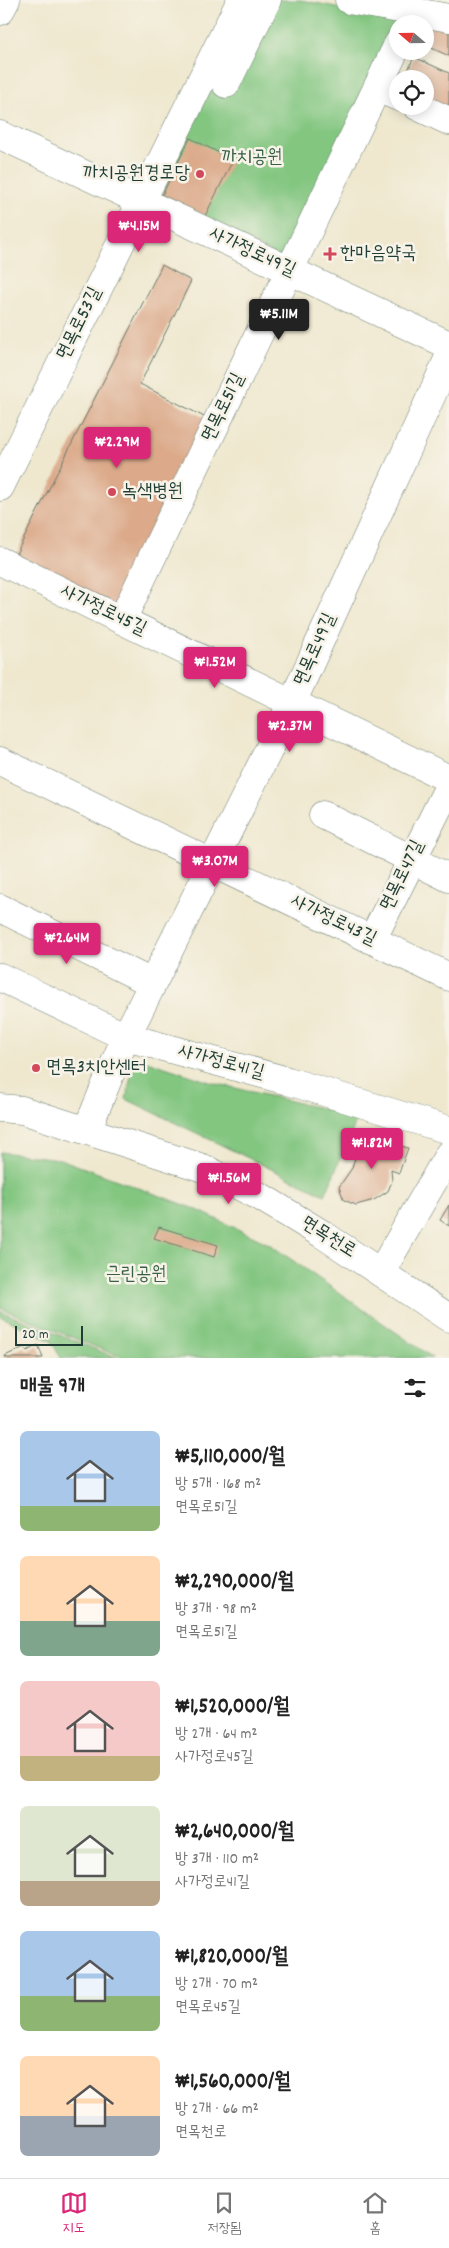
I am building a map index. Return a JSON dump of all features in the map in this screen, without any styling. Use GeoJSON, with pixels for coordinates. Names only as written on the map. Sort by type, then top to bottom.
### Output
{"type":"FeatureCollection","features":[{"type":"Feature","properties":{"kind":"street"},"geometry":{"type":"LineString","coordinates":[[0,11],[6,0]]}},
{"type":"Feature","properties":{"kind":"street","name":"면목로53길"},"geometry":{"type":"LineString","coordinates":[[0,487],[241,0]]}},
{"type":"Feature","properties":{"kind":"street"},"geometry":{"type":"LineString","coordinates":[[226,84],[267,0]]}},
{"type":"Feature","properties":{"kind":"street"},"geometry":{"type":"LineString","coordinates":[[357,1],[401,15]]}},
{"type":"Feature","properties":{"kind":"street"},"geometry":{"type":"LineString","coordinates":[[434,18],[449,18]]}},
{"type":"Feature","properties":{"kind":"street","name":"면목로51길"},"geometry":{"type":"LineString","coordinates":[[122,620],[290,271],[387,92],[394,60]]}},
{"type":"Feature","properties":{"kind":"street"},"geometry":{"type":"LineString","coordinates":[[434,114],[449,121]]}},
{"type":"Feature","properties":{"kind":"street","name":"사가정로49길"},"geometry":{"type":"LineString","coordinates":[[0,135],[449,345]]}},
{"type":"Feature","properties":{"kind":"street","name":"면목로49길"},"geometry":{"type":"LineString","coordinates":[[87,1130],[126,1037],[292,703],[449,357]]}},
{"type":"Feature","properties":{"kind":"street","name":"사가정로45길"},"geometry":{"type":"LineString","coordinates":[[0,561],[449,779]]}},
{"type":"Feature","properties":{"kind":"street","name":"사가정로43길"},"geometry":{"type":"LineString","coordinates":[[0,761],[449,977]]}},
{"type":"Feature","properties":{"kind":"street","name":"면목로47길"},"geometry":{"type":"LineString","coordinates":[[372,940],[449,786]]}},
{"type":"Feature","properties":{"kind":"street"},"geometry":{"type":"LineString","coordinates":[[323,815],[449,878]]}},
{"type":"Feature","properties":{"kind":"street"},"geometry":{"type":"LineString","coordinates":[[0,908],[152,983]]}},
{"type":"Feature","properties":{"kind":"street","name":"사가정로41길"},"geometry":{"type":"LineString","coordinates":[[0,977],[126,1037],[288,1081],[449,1130]]}},
{"type":"Feature","properties":{"kind":"street","name":"면목천로"},"geometry":{"type":"LineString","coordinates":[[0,1108],[22,1110],[203,1168],[261,1197],[381,1272],[449,1318]]}},
{"type":"Feature","properties":{"kind":"street"},"geometry":{"type":"LineString","coordinates":[[381,1272],[449,1154]]}},
{"type":"Feature","properties":{"kind":"green space","name":"까치공원"},"geometry":{"type":"Polygon","coordinates":[[[250,0],[301,0],[389,18],[389,41],[284,259],[153,195],[250,0]]]}},
{"type":"Feature","properties":{"kind":"green space"},"geometry":{"type":"Polygon","coordinates":[[[135,1057],[210,1082],[358,1117],[325,1195],[126,1099],[135,1057]]]}},
{"type":"Feature","properties":{"kind":"green space","name":"근린공원"},"geometry":{"type":"Polygon","coordinates":[[[0,1152],[60,1159],[193,1208],[269,1244],[433,1358],[123,1358],[0,1308],[0,1152]]]}},
{"type":"Feature","properties":{"kind":"green space"},"geometry":{"type":"Polygon","coordinates":[[[0,1311],[117,1358],[61,1358],[51,1341],[0,1316],[0,1311]]]}},
{"type":"Feature","properties":{"kind":"building"},"geometry":{"type":"Polygon","coordinates":[[[434,25],[449,29],[449,56],[434,49],[434,25]]]}},
{"type":"Feature","properties":{"kind":"building"},"geometry":{"type":"Polygon","coordinates":[[[413,60],[421,60],[449,73],[449,115],[434,108],[434,70],[408,70],[413,60]]]}},
{"type":"Feature","properties":{"kind":"building","name":"까치공원경로당"},"geometry":{"type":"Polygon","coordinates":[[[190,138],[233,160],[205,216],[162,195],[190,138]]]}},
{"type":"Feature","properties":{"kind":"building","name":"녹색병원"},"geometry":{"type":"Polygon","coordinates":[[[162,265],[191,281],[140,384],[212,421],[116,614],[12,562],[162,265]]]}},
{"type":"Feature","properties":{"kind":"building"},"geometry":{"type":"Polygon","coordinates":[[[362,1134],[386,1142],[386,1144],[394,1147],[395,1144],[408,1148],[399,1173],[391,1170],[392,1181],[388,1191],[374,1200],[356,1205],[344,1200],[339,1187],[352,1168],[362,1134]]]}},
{"type":"Feature","properties":{"kind":"building"},"geometry":{"type":"Polygon","coordinates":[[[449,1205],[449,1226],[440,1220],[449,1205]]]}},
{"type":"Feature","properties":{"kind":"building"},"geometry":{"type":"Polygon","coordinates":[[[159,1227],[218,1245],[214,1257],[154,1238],[159,1227]]]}},
{"type":"Feature","properties":{"kind":"building"},"geometry":{"type":"Polygon","coordinates":[[[38,1345],[43,1358],[6,1358],[5,1356],[24,1347],[27,1351],[38,1345]]]}},
{"type":"Feature","properties":{"kind":"place","name":"까치공원경로당"},"geometry":{"type":"Point","coordinates":[200,174]}},
{"type":"Feature","properties":{"kind":"place","name":"한마음약국"},"geometry":{"type":"Point","coordinates":[330,254]}},
{"type":"Feature","properties":{"kind":"place","name":"녹색병원"},"geometry":{"type":"Point","coordinates":[112,492]}},
{"type":"Feature","properties":{"kind":"place","name":"면목3치안센터"},"geometry":{"type":"Point","coordinates":[36,1068]}}]}
